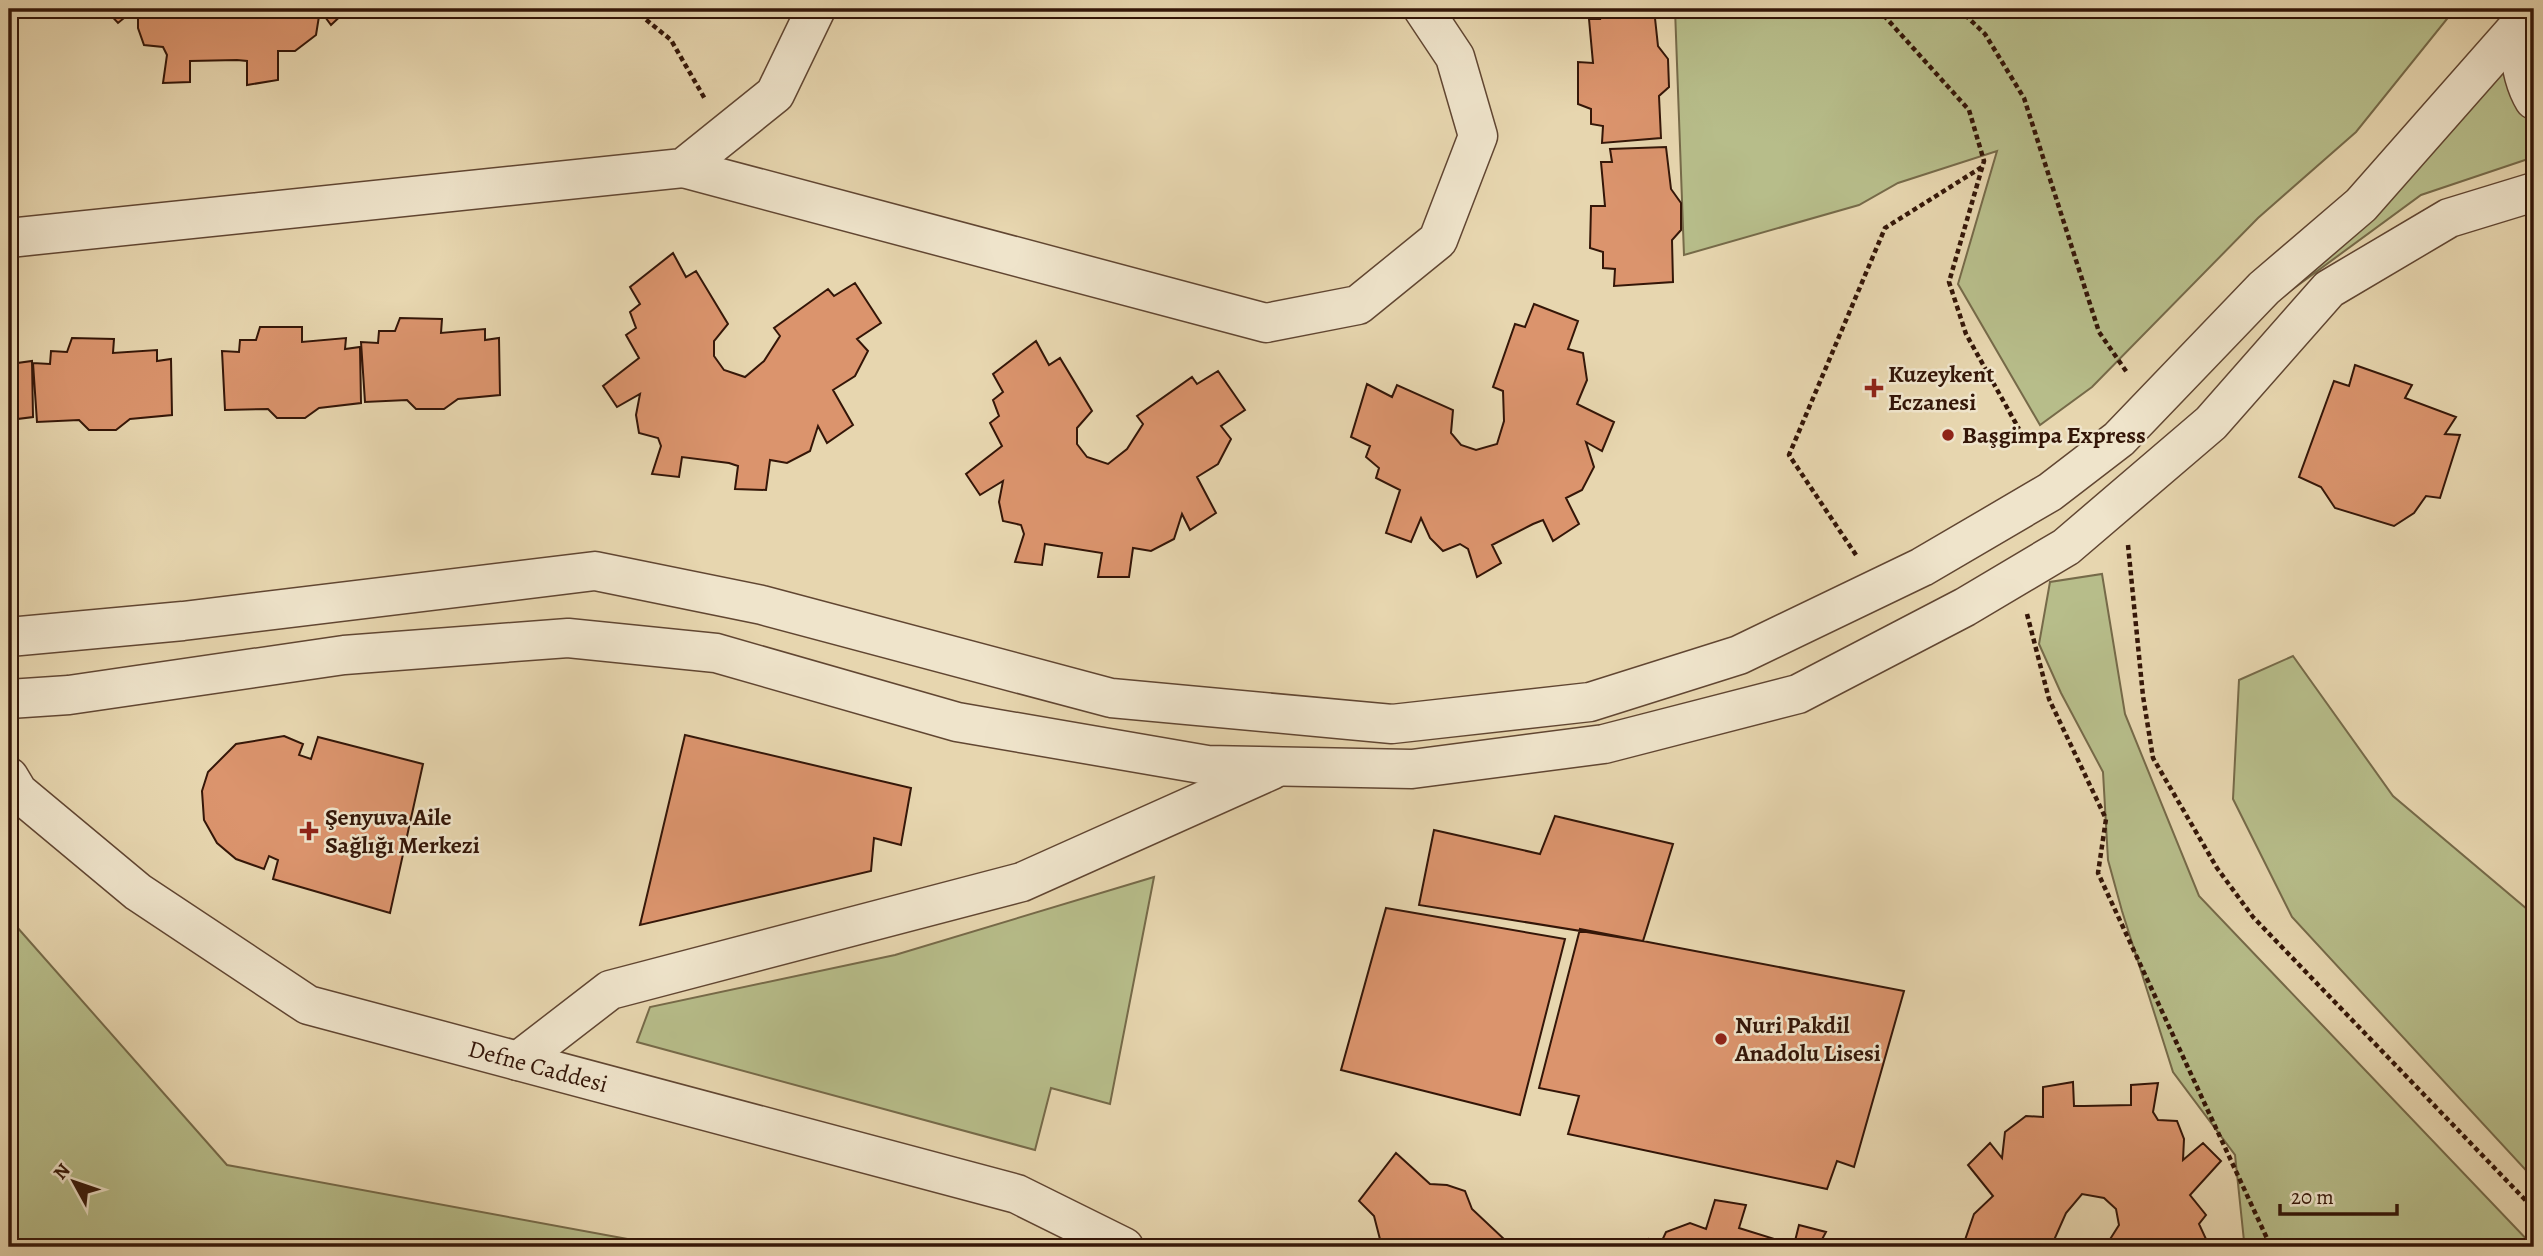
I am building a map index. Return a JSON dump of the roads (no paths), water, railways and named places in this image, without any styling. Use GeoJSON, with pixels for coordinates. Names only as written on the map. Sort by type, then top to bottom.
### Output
{"type":"FeatureCollection","features":[{"type":"Feature","properties":{"kind":"street"},"geometry":{"type":"LineString","coordinates":[[683,168],[775,94],[816,9]]}},
{"type":"Feature","properties":{"kind":"street"},"geometry":{"type":"LineString","coordinates":[[9,238],[683,168],[1266,323],[1358,305],[1438,240],[1478,136],[1455,57],[1423,9]]}},
{"type":"Feature","properties":{"kind":"street"},"geometry":{"type":"LineString","coordinates":[[2525,12],[2521,55],[2528,90],[2534,100]]}},
{"type":"Feature","properties":{"kind":"street"},"geometry":{"type":"LineString","coordinates":[[9,637],[183,621],[595,571],[762,605],[1111,698],[1392,724],[1590,702],[1739,656],[1922,567],[2050,492],[2119,439],[2264,288],[2361,205],[2525,12]]}},
{"type":"Feature","properties":{"kind":"street"},"geometry":{"type":"LineString","coordinates":[[9,699],[69,695],[344,655],[568,638],[716,653],[957,722],[1207,765],[1412,769],[1604,744],[1798,694],[1965,607],[2066,547],[2211,423],[2329,289],[2449,218],[2534,192]]}},
{"type":"Feature","properties":{"kind":"street"},"geometry":{"type":"LineString","coordinates":[[518,1061],[610,990],[1023,882],[1281,766]]}},
{"type":"Feature","properties":{"kind":"street","name":"Defne Caddesi"},"geometry":{"type":"LineString","coordinates":[[9,777],[18,792],[138,892],[308,1005],[1017,1194],[1124,1247]]}},
{"type":"Feature","properties":{"kind":"place","name":"Kuzeykent Eczanesi"},"geometry":{"type":"Point","coordinates":[1874,388]}},
{"type":"Feature","properties":{"kind":"place","name":"Başgimpa Express"},"geometry":{"type":"Point","coordinates":[1948,435]}},
{"type":"Feature","properties":{"kind":"place","name":"Şenyuva Aile Sağlığı Merkezi"},"geometry":{"type":"Point","coordinates":[309,831]}},
{"type":"Feature","properties":{"kind":"place","name":"Nuri Pakdil Anadolu Lisesi"},"geometry":{"type":"Point","coordinates":[1721,1039]}}]}
